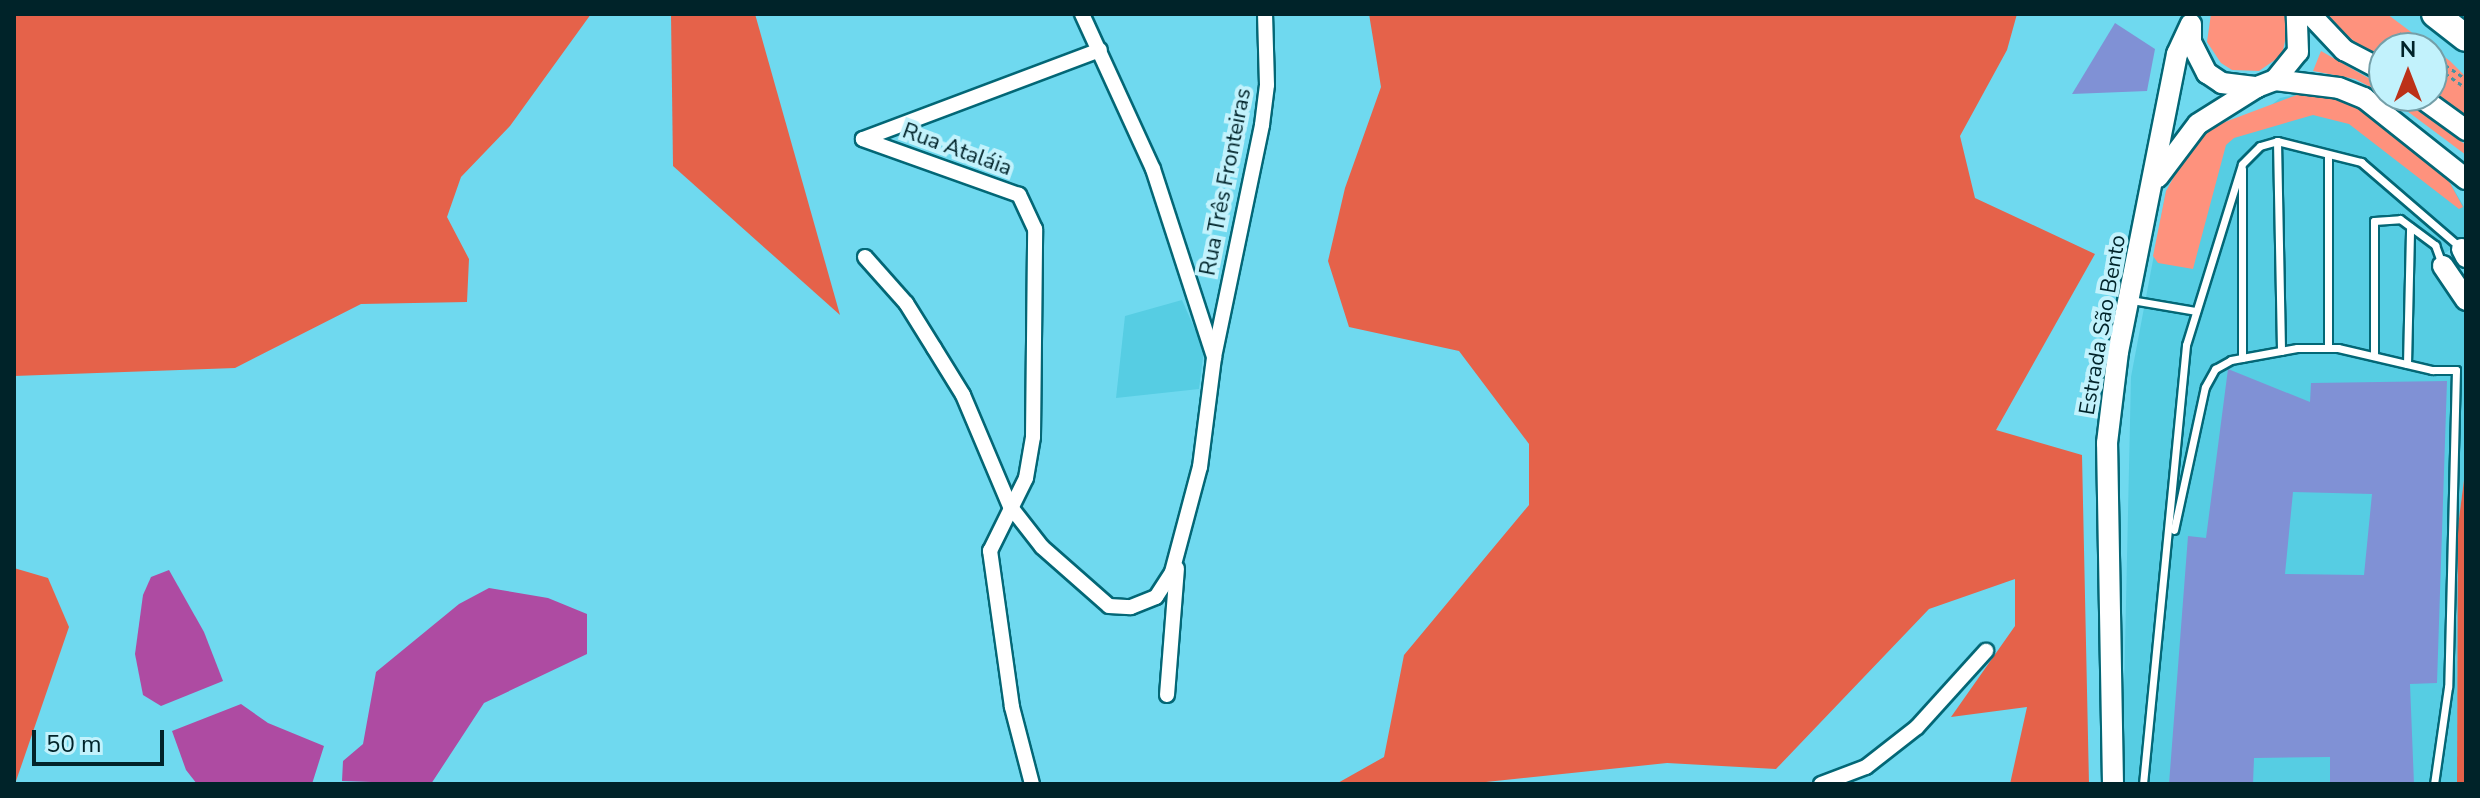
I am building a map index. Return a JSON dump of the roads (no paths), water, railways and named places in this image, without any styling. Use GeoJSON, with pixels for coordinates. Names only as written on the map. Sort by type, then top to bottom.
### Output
{"type":"FeatureCollection","features":[{"type":"Feature","properties":{"kind":"highway"},"geometry":{"type":"LineString","coordinates":[[2435,14],[2466,38]]}},
{"type":"Feature","properties":{"kind":"street","name":"Rua Três Fronteiras"},"geometry":{"type":"LineString","coordinates":[[1082,14],[1153,169],[1214,357]]}},
{"type":"Feature","properties":{"kind":"street","name":"Rua Três Fronteiras"},"geometry":{"type":"LineString","coordinates":[[1010,506],[1064,570],[1109,606],[1131,607],[1156,597],[1178,551],[1200,467],[1214,357],[1262,125],[1267,85],[1265,14]]}},
{"type":"Feature","properties":{"kind":"street"},"geometry":{"type":"LineString","coordinates":[[2301,14],[2344,50],[2368,63]]}},
{"type":"Feature","properties":{"kind":"street"},"geometry":{"type":"LineString","coordinates":[[2152,187],[2198,124],[2266,83],[2298,52],[2301,14]]}},
{"type":"Feature","properties":{"kind":"street"},"geometry":{"type":"LineString","coordinates":[[2193,19],[2191,42],[2207,73],[2239,88],[2266,83],[2339,88],[2364,98],[2466,179]]}},
{"type":"Feature","properties":{"kind":"street","name":"Estrada São Bento"},"geometry":{"type":"LineString","coordinates":[[2113,784],[2107,443],[2129,300],[2177,54],[2193,19]]}},
{"type":"Feature","properties":{"kind":"street","name":"Rua Ataláia"},"geometry":{"type":"LineString","coordinates":[[1010,506],[1026,478],[1033,437],[1035,229],[1019,195],[863,139],[1100,50]]}},
{"type":"Feature","properties":{"kind":"street"},"geometry":{"type":"LineString","coordinates":[[2441,112],[2466,130]]}},
{"type":"Feature","properties":{"kind":"street"},"geometry":{"type":"LineString","coordinates":[[865,257],[906,303],[963,395],[1010,506],[990,551],[1012,707],[1032,784]]}},
{"type":"Feature","properties":{"kind":"street"},"geometry":{"type":"LineString","coordinates":[[2443,266],[2466,300]]}},
{"type":"Feature","properties":{"kind":"street"},"geometry":{"type":"LineString","coordinates":[[1167,695],[1178,551]]}},
{"type":"Feature","properties":{"kind":"street"},"geometry":{"type":"LineString","coordinates":[[1821,784],[1866,767],[1917,727],[1986,651]]}},
{"type":"Feature","properties":{"kind":"lane"},"geometry":{"type":"LineString","coordinates":[[2277,141],[2281,351]]}},
{"type":"Feature","properties":{"kind":"lane"},"geometry":{"type":"LineString","coordinates":[[2143,784],[2168,559],[2186,345],[2242,164],[2260,146],[2277,141],[2328,157],[2361,162],[2464,253]]}},
{"type":"Feature","properties":{"kind":"lane"},"geometry":{"type":"LineString","coordinates":[[2328,157],[2328,348]]}},
{"type":"Feature","properties":{"kind":"lane"},"geometry":{"type":"LineString","coordinates":[[2242,164],[2242,358]]}},
{"type":"Feature","properties":{"kind":"lane"},"geometry":{"type":"LineString","coordinates":[[2374,353],[2374,221],[2391,217],[2410,227],[2435,245],[2443,266]]}},
{"type":"Feature","properties":{"kind":"lane"},"geometry":{"type":"LineString","coordinates":[[2407,364],[2410,227]]}},
{"type":"Feature","properties":{"kind":"lane"},"geometry":{"type":"LineString","coordinates":[[2129,300],[2196,311]]}},
{"type":"Feature","properties":{"kind":"lane"},"geometry":{"type":"LineString","coordinates":[[2168,559],[2205,387],[2215,369],[2242,358],[2281,351],[2328,348],[2374,353],[2407,364],[2456,370],[2448,687],[2434,784]]}}]}
